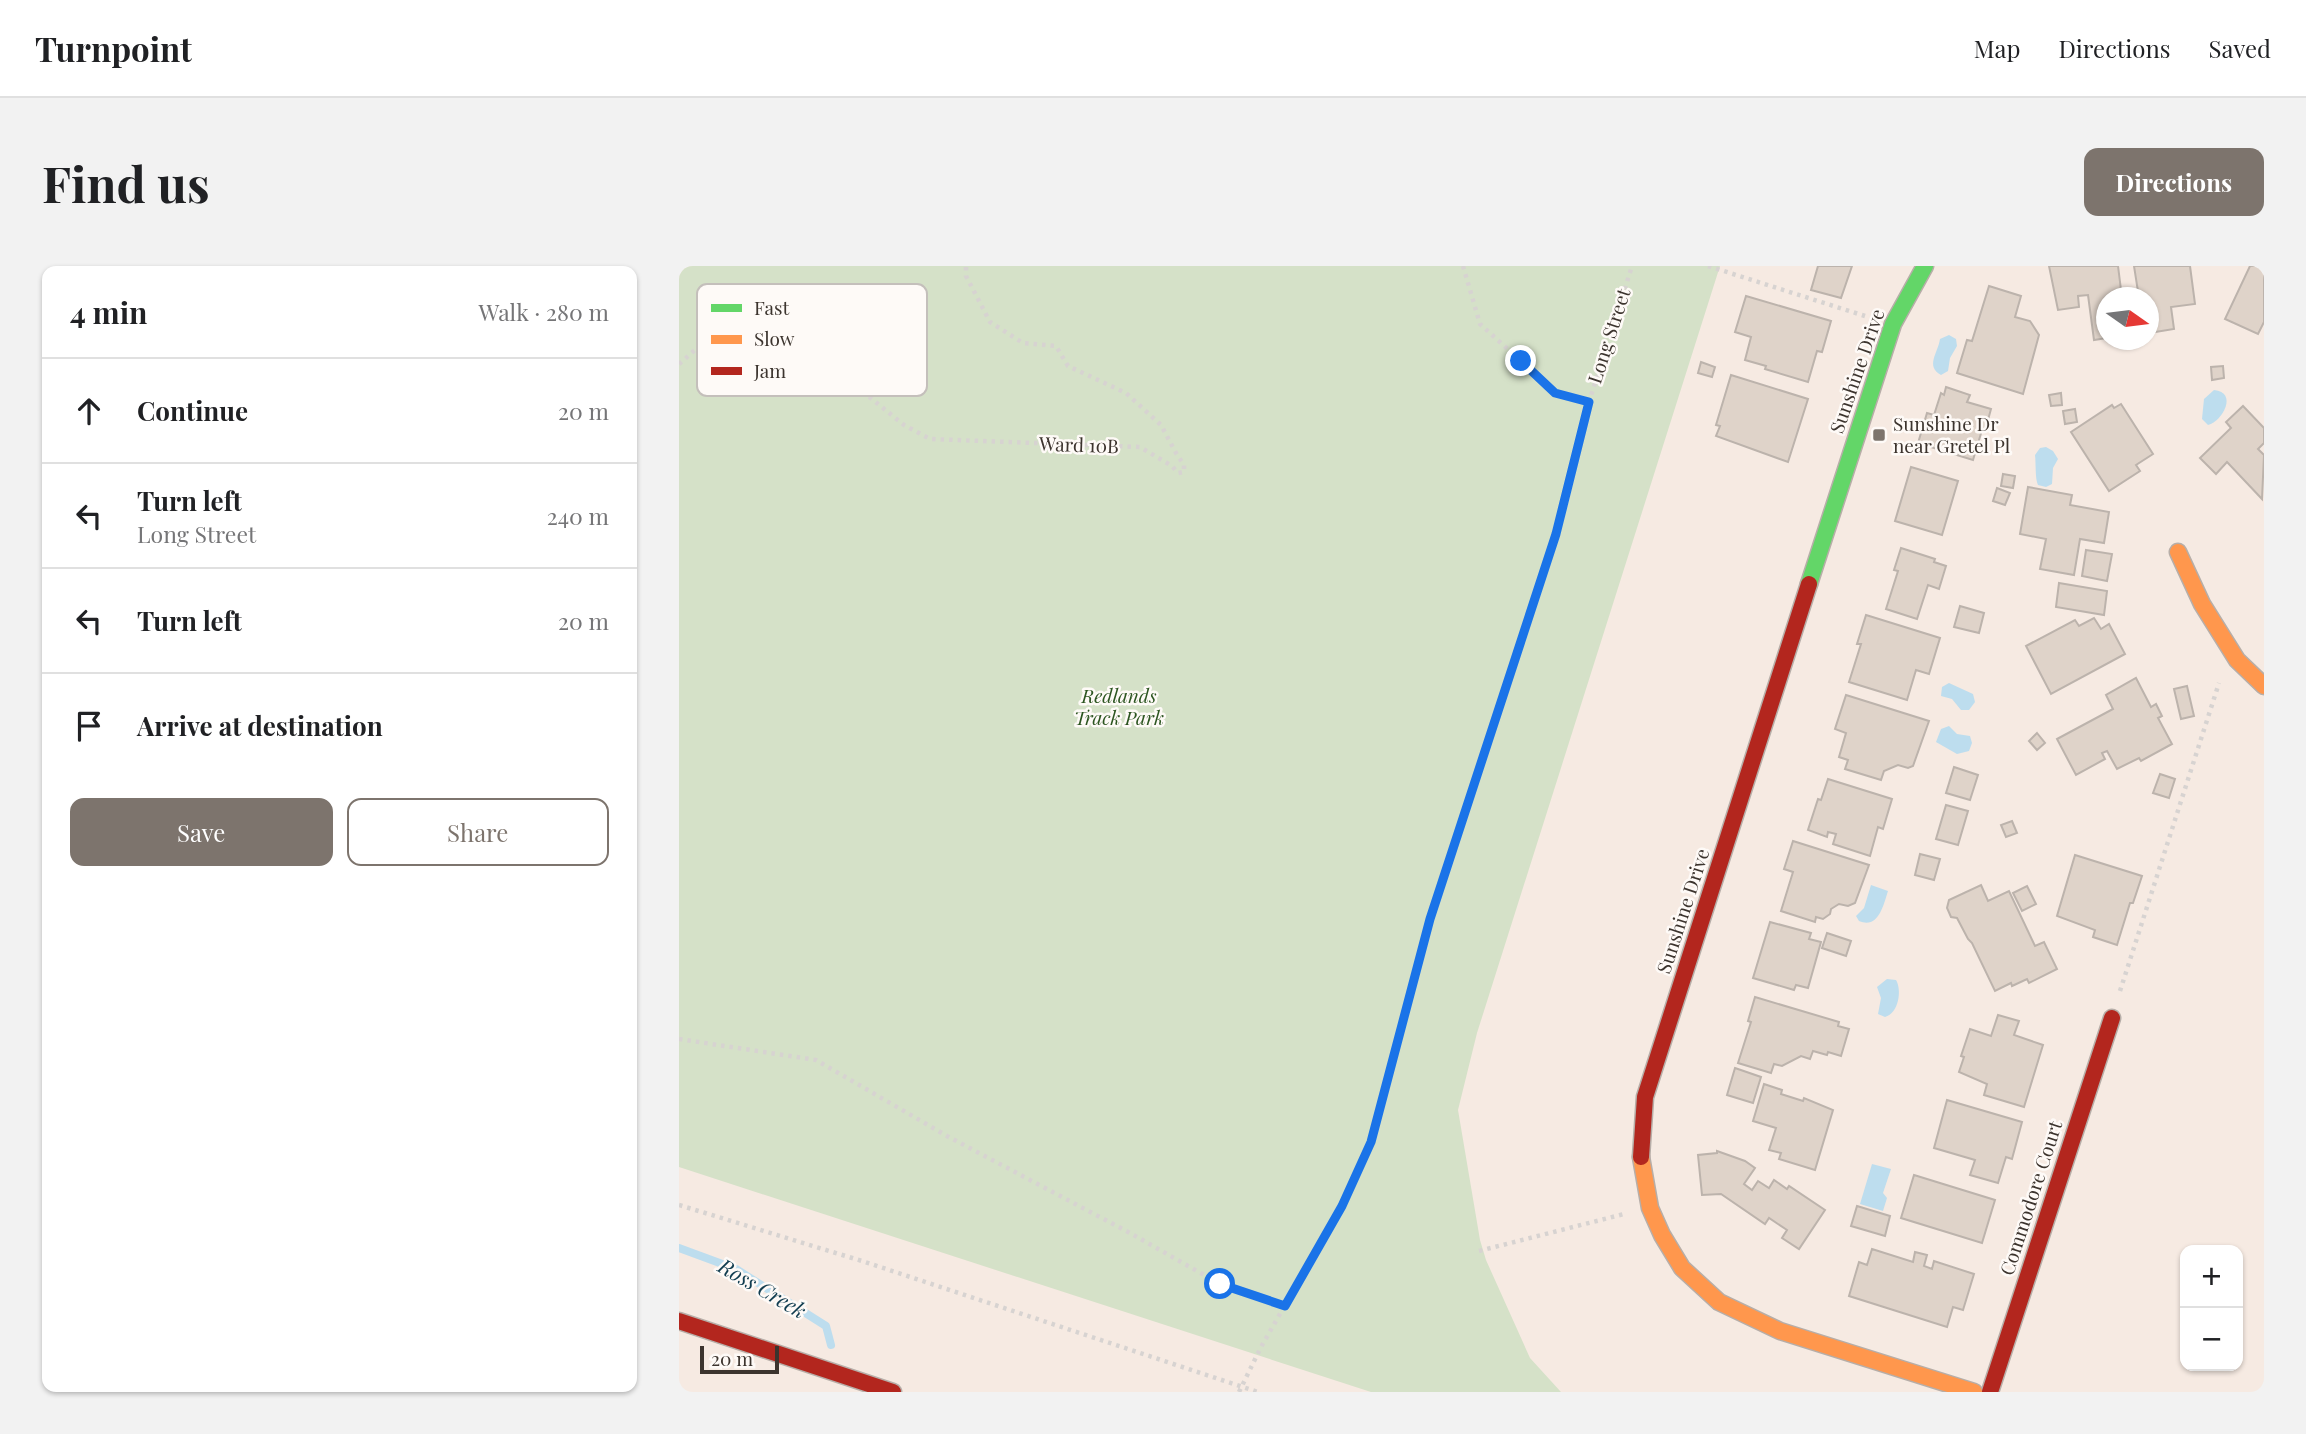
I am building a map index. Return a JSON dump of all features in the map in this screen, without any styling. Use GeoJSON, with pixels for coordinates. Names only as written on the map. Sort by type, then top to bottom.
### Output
{"type":"FeatureCollection","features":[{"type":"Feature","properties":{"kind":"street","name":"Sunshine Drive"},"geometry":{"type":"LineString","coordinates":[[1925,266],[1893,324],[1645,1097],[1640,1151],[1650,1208],[1662,1235],[1682,1268],[1719,1302],[1780,1331],[1974,1392]]}},
{"type":"Feature","properties":{"kind":"street"},"geometry":{"type":"LineString","coordinates":[[2178,552],[2202,604],[2237,660],[2264,686]]}},
{"type":"Feature","properties":{"kind":"street","name":"Commodore Court"},"geometry":{"type":"LineString","coordinates":[[1990,1392],[2112,1018]]}},
{"type":"Feature","properties":{"kind":"street"},"geometry":{"type":"LineString","coordinates":[[679,1321],[893,1392]]}},
{"type":"Feature","properties":{"kind":"path","name":"Ward 10B"},"geometry":{"type":"LineString","coordinates":[[868,396],[904,425],[930,439],[1140,447],[1173,466],[1178,473],[1184,472],[1184,465],[1161,425],[1126,393],[1068,366],[1056,346],[1023,343],[990,322],[966,276],[966,266]]}},
{"type":"Feature","properties":{"kind":"path"},"geometry":{"type":"LineString","coordinates":[[1464,266],[1480,324],[1555,393],[1589,402]]}},
{"type":"Feature","properties":{"kind":"path","name":"Long Street"},"geometry":{"type":"LineString","coordinates":[[1240,1390],[1342,1206],[1371,1142],[1430,919],[1556,534],[1589,402],[1632,266]]}},
{"type":"Feature","properties":{"kind":"path"},"geometry":{"type":"LineString","coordinates":[[1707,266],[1893,324]]}},
{"type":"Feature","properties":{"kind":"path","name":"Ward 10B"},"geometry":{"type":"LineString","coordinates":[[679,364],[697,348]]}},
{"type":"Feature","properties":{"kind":"path"},"geometry":{"type":"LineString","coordinates":[[2112,1018],[2218,685],[2237,660]]}},
{"type":"Feature","properties":{"kind":"path"},"geometry":{"type":"LineString","coordinates":[[679,1039],[816,1060],[947,1136],[1220,1284],[1285,1306]]}},
{"type":"Feature","properties":{"kind":"path"},"geometry":{"type":"LineString","coordinates":[[679,1205],[862,1261],[1240,1390],[1258,1392]]}},
{"type":"Feature","properties":{"kind":"path"},"geometry":{"type":"LineString","coordinates":[[1479,1251],[1650,1208]]}},
{"type":"Feature","properties":{"kind":"green space","name":"Redlands Track Park"},"geometry":{"type":"Polygon","coordinates":[[[679,266],[1720,266],[1477,1033],[1458,1110],[1480,1240],[1486,1260],[1530,1358],[1561,1392],[1371,1392],[679,1167],[679,266]]]}},
{"type":"Feature","properties":{"kind":"water"},"geometry":{"type":"Polygon","coordinates":[[[1949,335],[1956,339],[1957,346],[1950,358],[1948,371],[1941,375],[1933,363],[1940,339],[1949,335]]]}},
{"type":"Feature","properties":{"kind":"water"},"geometry":{"type":"Polygon","coordinates":[[[2214,390],[2225,396],[2226,407],[2219,418],[2208,425],[2202,419],[2204,399],[2214,390]]]}},
{"type":"Feature","properties":{"kind":"water"},"geometry":{"type":"Polygon","coordinates":[[[2046,447],[2053,451],[2058,459],[2053,468],[2052,484],[2046,487],[2038,485],[2035,455],[2040,448],[2046,447]]]}},
{"type":"Feature","properties":{"kind":"water"},"geometry":{"type":"Polygon","coordinates":[[[1949,683],[1973,694],[1975,702],[1969,710],[1961,710],[1952,699],[1941,696],[1942,687],[1949,683]]]}},
{"type":"Feature","properties":{"kind":"water"},"geometry":{"type":"Polygon","coordinates":[[[1949,726],[1957,734],[1970,736],[1972,743],[1969,751],[1957,754],[1936,742],[1941,729],[1949,726]]]}},
{"type":"Feature","properties":{"kind":"water"},"geometry":{"type":"Polygon","coordinates":[[[1871,885],[1888,891],[1879,915],[1871,922],[1865,923],[1859,921],[1856,916],[1864,908],[1871,885]]]}},
{"type":"Feature","properties":{"kind":"water"},"geometry":{"type":"Polygon","coordinates":[[[1887,979],[1896,980],[1899,995],[1893,1011],[1885,1017],[1878,1014],[1881,998],[1877,987],[1887,979]]]}},
{"type":"Feature","properties":{"kind":"water"},"geometry":{"type":"Polygon","coordinates":[[[1872,1164],[1891,1169],[1883,1193],[1887,1198],[1883,1211],[1860,1204],[1872,1164]]]}},
{"type":"Feature","properties":{"kind":"building"},"geometry":{"type":"Polygon","coordinates":[[[1818,266],[1852,266],[1841,298],[1811,290],[1818,266]]]}},
{"type":"Feature","properties":{"kind":"building"},"geometry":{"type":"Polygon","coordinates":[[[2049,266],[2118,266],[2121,287],[2096,287],[2096,340],[2088,295],[2078,296],[2079,307],[2058,310],[2049,266]]]}},
{"type":"Feature","properties":{"kind":"building"},"geometry":{"type":"Polygon","coordinates":[[[2134,266],[2190,266],[2195,304],[2171,307],[2174,329],[2159,331],[2159,287],[2137,287],[2134,266]]]}},
{"type":"Feature","properties":{"kind":"building"},"geometry":{"type":"Polygon","coordinates":[[[2250,266],[2264,266],[2264,322],[2258,334],[2225,319],[2250,266]]]}},
{"type":"Feature","properties":{"kind":"building"},"geometry":{"type":"Polygon","coordinates":[[[1989,286],[2021,296],[2015,317],[2030,321],[2039,335],[2023,394],[1957,373],[1967,340],[1972,341],[1989,286]]]}},
{"type":"Feature","properties":{"kind":"building"},"geometry":{"type":"Polygon","coordinates":[[[1746,296],[1831,321],[1822,352],[1817,351],[1808,382],[1745,360],[1751,337],[1735,332],[1746,296]]]}},
{"type":"Feature","properties":{"kind":"building"},"geometry":{"type":"Polygon","coordinates":[[[1701,362],[1715,367],[1712,377],[1698,373],[1701,362]]]}},
{"type":"Feature","properties":{"kind":"building"},"geometry":{"type":"Polygon","coordinates":[[[2223,366],[2224,378],[2212,380],[2211,367],[2223,366]]]}},
{"type":"Feature","properties":{"kind":"building"},"geometry":{"type":"Polygon","coordinates":[[[1731,375],[1808,399],[1788,462],[1716,436],[1720,426],[1716,425],[1731,375]]]}},
{"type":"Feature","properties":{"kind":"building"},"geometry":{"type":"Polygon","coordinates":[[[1946,387],[1970,395],[1967,402],[1991,409],[1973,460],[1918,443],[1927,413],[1934,415],[1941,393],[1944,395],[1946,387]]]}},
{"type":"Feature","properties":{"kind":"building"},"geometry":{"type":"Polygon","coordinates":[[[2061,393],[2062,405],[2051,406],[2049,395],[2061,393]]]}},
{"type":"Feature","properties":{"kind":"building"},"geometry":{"type":"Polygon","coordinates":[[[2121,404],[2153,454],[2136,465],[2140,471],[2109,491],[2071,432],[2112,405],[2114,408],[2121,404]]]}},
{"type":"Feature","properties":{"kind":"building"},"geometry":{"type":"Polygon","coordinates":[[[2243,406],[2264,428],[2264,443],[2258,449],[2264,455],[2262,499],[2227,462],[2216,474],[2200,458],[2231,428],[2226,422],[2243,406]]]}},
{"type":"Feature","properties":{"kind":"building"},"geometry":{"type":"Polygon","coordinates":[[[2075,409],[2077,422],[2065,424],[2063,411],[2075,409]]]}},
{"type":"Feature","properties":{"kind":"building"},"geometry":{"type":"Polygon","coordinates":[[[1911,467],[1958,481],[1942,535],[1895,521],[1911,467]]]}},
{"type":"Feature","properties":{"kind":"building"},"geometry":{"type":"Polygon","coordinates":[[[2003,474],[2015,476],[2013,488],[2001,486],[2003,474]]]}},
{"type":"Feature","properties":{"kind":"building"},"geometry":{"type":"Polygon","coordinates":[[[2028,487],[2072,495],[2070,505],[2109,512],[2104,543],[2080,539],[2074,575],[2040,569],[2046,539],[2020,534],[2028,487]]]}},
{"type":"Feature","properties":{"kind":"building"},"geometry":{"type":"Polygon","coordinates":[[[1997,488],[2010,493],[2005,505],[1993,501],[1997,488]]]}},
{"type":"Feature","properties":{"kind":"building"},"geometry":{"type":"Polygon","coordinates":[[[1901,548],[1935,559],[1934,562],[1946,566],[1939,589],[1928,585],[1917,619],[1886,609],[1898,571],[1894,570],[1901,548]]]}},
{"type":"Feature","properties":{"kind":"building"},"geometry":{"type":"Polygon","coordinates":[[[2086,550],[2112,554],[2107,581],[2082,576],[2086,550]]]}},
{"type":"Feature","properties":{"kind":"building"},"geometry":{"type":"Polygon","coordinates":[[[2059,583],[2107,591],[2104,615],[2056,607],[2059,583]]]}},
{"type":"Feature","properties":{"kind":"building"},"geometry":{"type":"Polygon","coordinates":[[[1960,606],[1984,613],[1979,633],[1954,627],[1960,606]]]}},
{"type":"Feature","properties":{"kind":"building"},"geometry":{"type":"Polygon","coordinates":[[[1866,615],[1940,638],[1929,674],[1916,670],[1907,700],[1849,682],[1861,644],[1857,644],[1866,615]]]}},
{"type":"Feature","properties":{"kind":"building"},"geometry":{"type":"Polygon","coordinates":[[[2094,618],[2101,629],[2109,624],[2125,654],[2051,694],[2026,646],[2075,620],[2079,626],[2094,618]]]}},
{"type":"Feature","properties":{"kind":"building"},"geometry":{"type":"Polygon","coordinates":[[[2136,678],[2151,707],[2156,704],[2162,716],[2158,718],[2172,744],[2141,761],[2139,758],[2117,769],[2107,751],[2102,753],[2105,759],[2076,775],[2057,739],[2113,709],[2106,695],[2136,678]]]}},
{"type":"Feature","properties":{"kind":"building"},"geometry":{"type":"Polygon","coordinates":[[[2187,686],[2194,716],[2181,719],[2174,689],[2187,686]]]}},
{"type":"Feature","properties":{"kind":"building"},"geometry":{"type":"Polygon","coordinates":[[[1846,695],[1929,721],[1913,766],[1908,768],[1898,765],[1884,771],[1881,780],[1845,769],[1848,760],[1839,757],[1846,733],[1835,729],[1846,695]]]}},
{"type":"Feature","properties":{"kind":"building"},"geometry":{"type":"Polygon","coordinates":[[[2037,733],[2045,743],[2037,750],[2029,741],[2037,733]]]}},
{"type":"Feature","properties":{"kind":"building"},"geometry":{"type":"Polygon","coordinates":[[[1954,767],[1978,775],[1970,800],[1946,793],[1954,767]]]}},
{"type":"Feature","properties":{"kind":"building"},"geometry":{"type":"Polygon","coordinates":[[[2160,774],[2175,779],[2169,798],[2153,793],[2160,774]]]}},
{"type":"Feature","properties":{"kind":"building"},"geometry":{"type":"Polygon","coordinates":[[[1828,779],[1892,799],[1883,829],[1878,827],[1870,856],[1833,844],[1836,834],[1828,832],[1827,837],[1808,830],[1828,779]]]}},
{"type":"Feature","properties":{"kind":"building"},"geometry":{"type":"Polygon","coordinates":[[[1946,805],[1968,811],[1958,845],[1936,839],[1946,805]]]}},
{"type":"Feature","properties":{"kind":"building"},"geometry":{"type":"Polygon","coordinates":[[[2012,821],[2017,833],[2006,837],[2001,825],[2012,821]]]}},
{"type":"Feature","properties":{"kind":"building"},"geometry":{"type":"Polygon","coordinates":[[[1793,841],[1869,865],[1855,903],[1848,906],[1839,904],[1823,919],[1816,917],[1815,922],[1781,911],[1793,872],[1784,869],[1793,841]]]}},
{"type":"Feature","properties":{"kind":"building"},"geometry":{"type":"Polygon","coordinates":[[[1920,854],[1940,859],[1934,880],[1915,875],[1920,854]]]}},
{"type":"Feature","properties":{"kind":"building"},"geometry":{"type":"Polygon","coordinates":[[[2075,855],[2142,876],[2117,945],[2093,937],[2095,930],[2057,916],[2075,855]]]}},
{"type":"Feature","properties":{"kind":"building"},"geometry":{"type":"Polygon","coordinates":[[[1981,885],[1988,901],[2009,891],[2035,946],[2044,942],[2057,969],[2029,983],[2027,979],[1995,991],[1972,943],[1957,918],[1951,917],[1947,908],[1949,900],[1981,885]]]}},
{"type":"Feature","properties":{"kind":"building"},"geometry":{"type":"Polygon","coordinates":[[[2027,886],[2036,904],[2022,911],[2013,893],[2027,886]]]}},
{"type":"Feature","properties":{"kind":"building"},"geometry":{"type":"Polygon","coordinates":[[[1770,922],[1811,933],[1809,939],[1821,942],[1808,988],[1796,985],[1794,990],[1753,978],[1770,922]]]}},
{"type":"Feature","properties":{"kind":"building"},"geometry":{"type":"Polygon","coordinates":[[[1827,933],[1851,941],[1846,956],[1822,948],[1827,933]]]}},
{"type":"Feature","properties":{"kind":"building"},"geometry":{"type":"Polygon","coordinates":[[[1755,997],[1839,1022],[1838,1026],[1849,1029],[1841,1056],[1813,1051],[1810,1059],[1801,1056],[1782,1066],[1774,1064],[1771,1073],[1738,1063],[1751,1022],[1748,1021],[1755,997]]]}},
{"type":"Feature","properties":{"kind":"building"},"geometry":{"type":"Polygon","coordinates":[[[1998,1015],[2019,1021],[2014,1035],[2043,1045],[2024,1107],[1984,1095],[1987,1084],[1959,1072],[1970,1029],[1991,1036],[1998,1015]]]}},
{"type":"Feature","properties":{"kind":"building"},"geometry":{"type":"Polygon","coordinates":[[[1735,1068],[1761,1077],[1753,1103],[1727,1095],[1735,1068]]]}},
{"type":"Feature","properties":{"kind":"building"},"geometry":{"type":"Polygon","coordinates":[[[1764,1084],[1782,1090],[1781,1094],[1803,1101],[1804,1098],[1833,1110],[1815,1170],[1779,1159],[1781,1153],[1769,1150],[1776,1128],[1753,1121],[1764,1084]]]}},
{"type":"Feature","properties":{"kind":"building"},"geometry":{"type":"Polygon","coordinates":[[[1947,1100],[2022,1122],[2012,1159],[2006,1157],[1998,1183],[1970,1175],[1975,1160],[1934,1148],[1947,1100]]]}},
{"type":"Feature","properties":{"kind":"building"},"geometry":{"type":"Polygon","coordinates":[[[1717,1151],[1745,1161],[1755,1168],[1744,1184],[1752,1190],[1758,1181],[1769,1188],[1774,1180],[1787,1189],[1789,1186],[1825,1210],[1799,1249],[1782,1238],[1787,1230],[1769,1218],[1765,1224],[1721,1194],[1702,1195],[1698,1155],[1717,1151]]]}},
{"type":"Feature","properties":{"kind":"building"},"geometry":{"type":"Polygon","coordinates":[[[1914,1175],[1995,1200],[1982,1243],[1901,1218],[1914,1175]]]}},
{"type":"Feature","properties":{"kind":"building"},"geometry":{"type":"Polygon","coordinates":[[[1857,1206],[1890,1216],[1885,1236],[1851,1226],[1857,1206]]]}},
{"type":"Feature","properties":{"kind":"building"},"geometry":{"type":"Polygon","coordinates":[[[1872,1249],[1913,1262],[1915,1252],[1927,1255],[1924,1266],[1932,1269],[1934,1261],[1974,1274],[1963,1310],[1953,1307],[1947,1327],[1849,1296],[1859,1262],[1867,1265],[1872,1249]]]}},
{"type":"Feature","properties":{"kind":"waterway","name":"Ross Creek"},"geometry":{"type":"LineString","coordinates":[[679,1248],[736,1269],[826,1326],[831,1345]]}},
{"type":"Feature","properties":{"kind":"traffic: fast"},"geometry":{"type":"LineString","coordinates":[[1809,584],[1893,324],[1925,266]]}},
{"type":"Feature","properties":{"kind":"traffic: slow"},"geometry":{"type":"LineString","coordinates":[[2178,552],[2202,604],[2237,660],[2264,686]]}},
{"type":"Feature","properties":{"kind":"traffic: slow"},"geometry":{"type":"LineString","coordinates":[[1641,1157],[1650,1208],[1662,1235],[1682,1268],[1719,1302],[1780,1331],[1974,1392]]}},
{"type":"Feature","properties":{"kind":"traffic: jam"},"geometry":{"type":"LineString","coordinates":[[1641,1157],[1645,1097],[1809,584]]}},
{"type":"Feature","properties":{"kind":"traffic: jam"},"geometry":{"type":"LineString","coordinates":[[1990,1392],[2112,1018]]}},
{"type":"Feature","properties":{"kind":"traffic: jam"},"geometry":{"type":"LineString","coordinates":[[679,1321],[893,1392]]}},
{"type":"Feature","properties":{"kind":"place","name":"Sunshine Dr near Gretel Pl"},"geometry":{"type":"Point","coordinates":[1879,435]}},
{"type":"Feature","properties":{"kind":"route"},"geometry":{"type":"LineString","coordinates":[[1220,1284],[1285,1306],[1342,1206],[1371,1142],[1430,919],[1556,534],[1589,402],[1555,393],[1521,361]]}}]}
